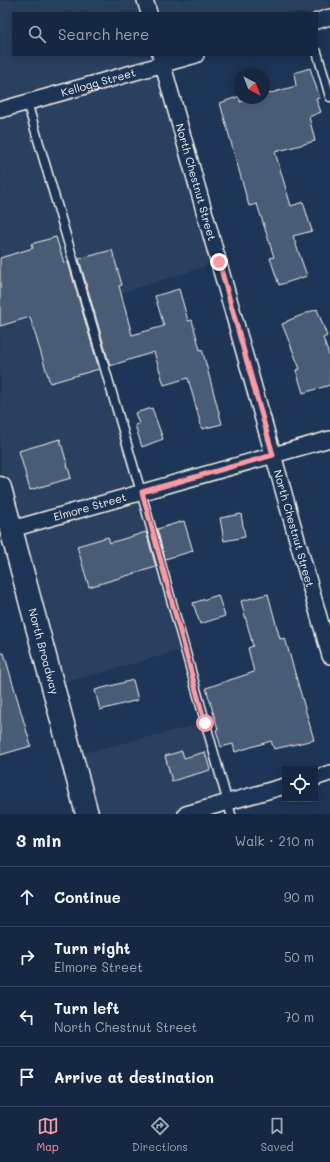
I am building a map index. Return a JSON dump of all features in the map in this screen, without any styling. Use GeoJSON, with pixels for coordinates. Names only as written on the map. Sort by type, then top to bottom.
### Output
{"type":"FeatureCollection","features":[{"type":"Feature","properties":{"kind":"main road","name":"North Broadway"},"geometry":{"type":"LineString","coordinates":[[0,488],[86,814]]}},
{"type":"Feature","properties":{"kind":"street"},"geometry":{"type":"LineString","coordinates":[[145,0],[149,12]]}},
{"type":"Feature","properties":{"kind":"street"},"geometry":{"type":"LineString","coordinates":[[318,21],[330,17]]}},
{"type":"Feature","properties":{"kind":"street","name":"Kellogg Street"},"geometry":{"type":"LineString","coordinates":[[0,110],[162,60],[189,56]]}},
{"type":"Feature","properties":{"kind":"street","name":"North Chestnut Street"},"geometry":{"type":"LineString","coordinates":[[162,60],[330,656]]}},
{"type":"Feature","properties":{"kind":"street","name":"Elmore Street"},"geometry":{"type":"LineString","coordinates":[[12,529],[330,439]]}},
{"type":"Feature","properties":{"kind":"street"},"geometry":{"type":"LineString","coordinates":[[318,777],[330,773]]}},
{"type":"Feature","properties":{"kind":"street"},"geometry":{"type":"LineString","coordinates":[[186,814],[229,808],[282,787]]}},
{"type":"Feature","properties":{"kind":"lane"},"geometry":{"type":"LineString","coordinates":[[318,55],[330,97]]}},
{"type":"Feature","properties":{"kind":"lane"},"geometry":{"type":"LineString","coordinates":[[27,102],[142,492],[229,808]]}},
{"type":"Feature","properties":{"kind":"shaded area"},"geometry":{"type":"Polygon","coordinates":[[[0,0],[330,0],[330,17],[318,21],[318,12],[12,12],[12,56],[192,56],[163,64],[219,262],[87,304],[185,649],[53,686],[0,488],[0,0]]]}},
{"type":"Feature","properties":{"kind":"shaded area"},"geometry":{"type":"Polygon","coordinates":[[[205,723],[231,814],[87,814],[71,756],[205,723]]]}},
{"type":"Feature","properties":{"kind":"building"},"geometry":{"type":"Polygon","coordinates":[[[310,68],[320,98],[316,99],[321,112],[309,117],[315,141],[275,152],[291,206],[303,202],[312,231],[293,236],[307,276],[279,285],[270,258],[274,257],[257,204],[249,206],[220,103],[234,98],[234,104],[270,104],[270,93],[296,86],[294,73],[310,68]]]}},
{"type":"Feature","properties":{"kind":"building"},"geometry":{"type":"Polygon","coordinates":[[[56,237],[64,263],[68,262],[99,369],[50,383],[30,317],[0,326],[0,258],[33,248],[31,244],[56,237]]]}},
{"type":"Feature","properties":{"kind":"building"},"geometry":{"type":"Polygon","coordinates":[[[112,250],[122,285],[119,286],[132,335],[164,326],[155,296],[179,289],[188,321],[192,320],[200,350],[202,349],[222,424],[202,429],[188,378],[164,385],[154,352],[110,366],[79,259],[112,250]]]}},
{"type":"Feature","properties":{"kind":"building"},"geometry":{"type":"Polygon","coordinates":[[[317,309],[327,336],[323,338],[330,358],[330,385],[303,393],[296,370],[300,369],[282,324],[317,309]]]}},
{"type":"Feature","properties":{"kind":"building"},"geometry":{"type":"Polygon","coordinates":[[[152,408],[163,439],[142,447],[135,425],[139,424],[135,413],[152,408]]]}},
{"type":"Feature","properties":{"kind":"building"},"geometry":{"type":"Polygon","coordinates":[[[60,439],[71,478],[30,490],[19,451],[60,439]]]}},
{"type":"Feature","properties":{"kind":"building"},"geometry":{"type":"Polygon","coordinates":[[[241,514],[245,537],[224,541],[220,518],[241,514]]]}},
{"type":"Feature","properties":{"kind":"building"},"geometry":{"type":"Polygon","coordinates":[[[184,521],[193,551],[165,559],[157,529],[184,521]]]}},
{"type":"Feature","properties":{"kind":"building"},"geometry":{"type":"Polygon","coordinates":[[[146,532],[156,567],[89,587],[77,546],[108,537],[110,543],[146,532]]]}},
{"type":"Feature","properties":{"kind":"building"},"geometry":{"type":"Polygon","coordinates":[[[268,594],[280,639],[285,638],[314,740],[274,749],[271,741],[235,752],[233,744],[221,747],[216,730],[218,729],[206,688],[254,672],[248,648],[253,646],[241,601],[268,594]]]}},
{"type":"Feature","properties":{"kind":"building"},"geometry":{"type":"Polygon","coordinates":[[[218,595],[225,616],[200,624],[193,603],[218,595]]]}},
{"type":"Feature","properties":{"kind":"building"},"geometry":{"type":"Polygon","coordinates":[[[0,653],[4,653],[31,746],[0,755],[0,653]]]}},
{"type":"Feature","properties":{"kind":"building"},"geometry":{"type":"Polygon","coordinates":[[[133,680],[138,700],[100,710],[95,690],[133,680]]]}},
{"type":"Feature","properties":{"kind":"building"},"geometry":{"type":"Polygon","coordinates":[[[182,751],[184,758],[205,752],[210,770],[172,781],[165,756],[182,751]]]}},
{"type":"Feature","properties":{"kind":"route"},"geometry":{"type":"LineString","coordinates":[[205,723],[142,492],[273,455],[219,262]]}}]}
